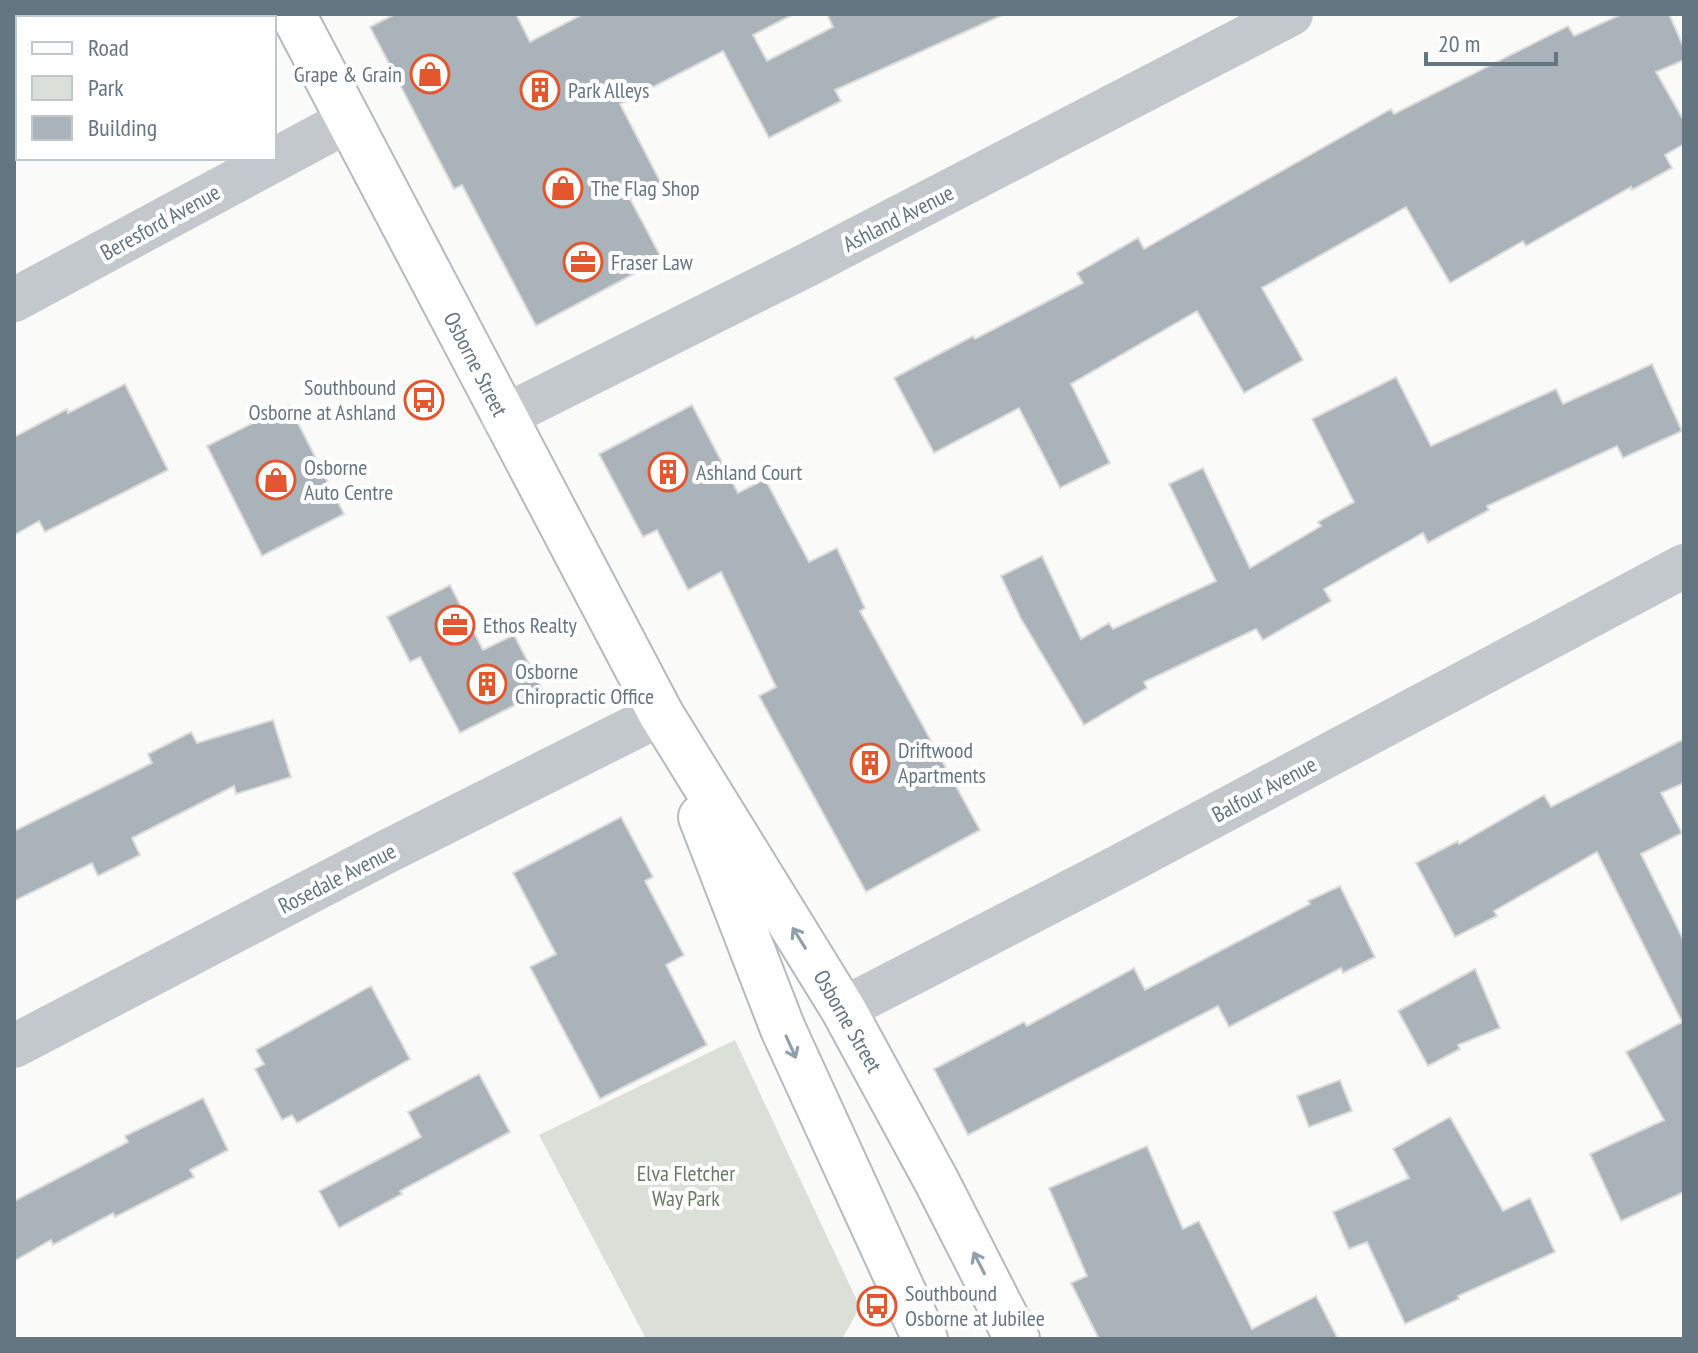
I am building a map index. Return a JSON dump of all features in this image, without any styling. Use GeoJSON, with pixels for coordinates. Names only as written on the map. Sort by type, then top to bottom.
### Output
{"type":"FeatureCollection","features":[{"type":"Feature","properties":{"kind":"main road","name":"Osborne Street"},"geometry":{"type":"LineString","coordinates":[[293,14],[661,714],[843,1009],[937,1182],[1011,1337]]}},
{"type":"Feature","properties":{"kind":"main road","name":"Osborne Street"},"geometry":{"type":"LineString","coordinates":[[661,714],[783,1029],[925,1339]]}},
{"type":"Feature","properties":{"kind":"street","name":"Ashland Avenue"},"geometry":{"type":"LineString","coordinates":[[503,417],[807,265],[1291,14]]}},
{"type":"Feature","properties":{"kind":"street","name":"Beresford Avenue"},"geometry":{"type":"LineString","coordinates":[[276,159],[349,120]]}},
{"type":"Feature","properties":{"kind":"street","name":"Beresford Avenue"},"geometry":{"type":"LineString","coordinates":[[14,300],[275,160]]}},
{"type":"Feature","properties":{"kind":"street","name":"Balfour Avenue"},"geometry":{"type":"LineString","coordinates":[[843,1009],[1116,868],[1684,566]]}},
{"type":"Feature","properties":{"kind":"street","name":"Rosedale Avenue"},"geometry":{"type":"LineString","coordinates":[[14,1046],[386,852],[661,714]]}},
{"type":"Feature","properties":{"kind":"green space","name":"Elva Fletcher Way Park"},"geometry":{"type":"Polygon","coordinates":[[[735,1040],[860,1307],[842,1339],[646,1339],[539,1135],[735,1040]]]}},
{"type":"Feature","properties":{"kind":"building"},"geometry":{"type":"Polygon","coordinates":[[[395,14],[516,14],[530,42],[583,14],[794,14],[753,35],[767,61],[833,27],[827,14],[1005,14],[835,90],[841,101],[769,138],[723,51],[620,104],[661,183],[630,199],[662,259],[536,326],[462,185],[454,189],[370,27],[395,14]]]}},
{"type":"Feature","properties":{"kind":"building"},"geometry":{"type":"Polygon","coordinates":[[[1622,14],[1669,14],[1684,48],[1684,60],[1656,72],[1684,121],[1684,144],[1665,155],[1672,168],[1632,190],[1631,187],[1526,246],[1523,241],[1450,283],[1406,207],[1262,288],[1303,360],[1244,393],[1197,311],[1071,384],[1110,463],[1060,488],[1019,408],[934,453],[894,378],[1083,283],[1077,273],[1138,238],[1144,249],[1391,109],[1394,114],[1568,26],[1574,36],[1622,14]]]}},
{"type":"Feature","properties":{"kind":"building"},"geometry":{"type":"Polygon","coordinates":[[[1652,364],[1682,431],[1623,458],[1617,446],[1487,506],[1489,510],[1428,543],[1423,533],[1324,589],[1331,601],[1263,640],[1256,629],[1144,682],[1147,688],[1084,725],[1020,617],[1001,576],[1042,556],[1081,639],[1109,623],[1113,629],[1216,581],[1169,484],[1203,468],[1250,568],[1321,526],[1318,522],[1354,502],[1312,419],[1396,377],[1431,446],[1556,389],[1563,404],[1652,364]]]}},
{"type":"Feature","properties":{"kind":"building"},"geometry":{"type":"Polygon","coordinates":[[[125,384],[168,470],[45,532],[39,521],[14,535],[14,437],[67,409],[68,413],[125,384]]]}},
{"type":"Feature","properties":{"kind":"building","name":"Osborne Auto Centre"},"geometry":{"type":"Polygon","coordinates":[[[289,405],[344,514],[262,556],[207,446],[289,405]]]}},
{"type":"Feature","properties":{"kind":"building"},"geometry":{"type":"Polygon","coordinates":[[[692,405],[738,493],[765,479],[809,562],[837,548],[865,608],[860,611],[980,830],[866,892],[759,696],[776,687],[721,572],[688,590],[657,530],[643,537],[599,454],[692,405]]]}},
{"type":"Feature","properties":{"kind":"building"},"geometry":{"type":"Polygon","coordinates":[[[450,585],[483,650],[514,635],[543,691],[460,733],[420,657],[410,662],[387,617],[450,585]]]}},
{"type":"Feature","properties":{"kind":"building"},"geometry":{"type":"Polygon","coordinates":[[[273,720],[291,777],[236,794],[234,786],[132,838],[140,855],[98,876],[92,863],[14,901],[14,831],[152,763],[148,754],[191,732],[197,743],[273,720]]]}},
{"type":"Feature","properties":{"kind":"building"},"geometry":{"type":"Polygon","coordinates":[[[1684,739],[1684,783],[1661,793],[1682,833],[1641,854],[1684,941],[1684,1192],[1621,1221],[1590,1154],[1664,1120],[1626,1052],[1682,1022],[1597,852],[1494,911],[1497,916],[1455,937],[1416,863],[1458,841],[1459,844],[1544,795],[1551,807],[1684,739]]]}},
{"type":"Feature","properties":{"kind":"building"},"geometry":{"type":"Polygon","coordinates":[[[621,817],[653,877],[645,881],[684,955],[666,965],[707,1045],[600,1099],[530,967],[556,954],[513,873],[621,817]]]}},
{"type":"Feature","properties":{"kind":"building"},"geometry":{"type":"Polygon","coordinates":[[[1340,886],[1375,957],[1343,973],[1341,968],[1229,1027],[1218,1006],[968,1135],[934,1069],[1024,1022],[1027,1026],[1134,968],[1145,990],[1340,886]]]}},
{"type":"Feature","properties":{"kind":"building"},"geometry":{"type":"Polygon","coordinates":[[[1475,969],[1500,1028],[1458,1045],[1460,1049],[1428,1066],[1398,1011],[1475,969]]]}},
{"type":"Feature","properties":{"kind":"building"},"geometry":{"type":"Polygon","coordinates":[[[371,986],[410,1059],[297,1123],[292,1115],[282,1120],[255,1069],[264,1064],[256,1050],[371,986]]]}},
{"type":"Feature","properties":{"kind":"building"},"geometry":{"type":"Polygon","coordinates":[[[479,1074],[510,1132],[400,1191],[402,1194],[339,1228],[319,1191],[421,1137],[408,1112],[479,1074]]]}},
{"type":"Feature","properties":{"kind":"building"},"geometry":{"type":"Polygon","coordinates":[[[1340,1080],[1352,1111],[1309,1127],[1297,1096],[1340,1080]]]}},
{"type":"Feature","properties":{"kind":"building"},"geometry":{"type":"Polygon","coordinates":[[[203,1098],[228,1150],[190,1170],[194,1177],[115,1217],[113,1213],[53,1245],[51,1240],[14,1261],[14,1201],[128,1142],[125,1136],[203,1098]]]}},
{"type":"Feature","properties":{"kind":"building"},"geometry":{"type":"Polygon","coordinates":[[[1450,1117],[1503,1211],[1530,1198],[1555,1252],[1405,1324],[1367,1242],[1349,1249],[1333,1212],[1409,1178],[1393,1149],[1450,1117]]]}},
{"type":"Feature","properties":{"kind":"building"},"geometry":{"type":"Polygon","coordinates":[[[1147,1146],[1183,1229],[1199,1221],[1252,1329],[1316,1296],[1338,1339],[1099,1339],[1071,1283],[1087,1276],[1049,1188],[1147,1146]]]}},
{"type":"Feature","properties":{"kind":"place","name":"Grape & Grain"},"geometry":{"type":"Point","coordinates":[430,74]}},
{"type":"Feature","properties":{"kind":"place","name":"Park Alleys"},"geometry":{"type":"Point","coordinates":[540,90]}},
{"type":"Feature","properties":{"kind":"place","name":"The Flag Shop"},"geometry":{"type":"Point","coordinates":[563,188]}},
{"type":"Feature","properties":{"kind":"place","name":"Fraser Law"},"geometry":{"type":"Point","coordinates":[583,262]}},
{"type":"Feature","properties":{"kind":"place","name":"Southbound Osborne at Ashland"},"geometry":{"type":"Point","coordinates":[424,400]}},
{"type":"Feature","properties":{"kind":"place","name":"Ashland Court"},"geometry":{"type":"Point","coordinates":[668,472]}},
{"type":"Feature","properties":{"kind":"place","name":"Osborne Auto Centre"},"geometry":{"type":"Point","coordinates":[276,480]}},
{"type":"Feature","properties":{"kind":"place","name":"Ethos Realty"},"geometry":{"type":"Point","coordinates":[455,625]}},
{"type":"Feature","properties":{"kind":"place","name":"Osborne Chiropractic Office"},"geometry":{"type":"Point","coordinates":[487,684]}},
{"type":"Feature","properties":{"kind":"place","name":"Driftwood Apartments"},"geometry":{"type":"Point","coordinates":[870,763]}},
{"type":"Feature","properties":{"kind":"place","name":"Southbound Osborne at Jubilee"},"geometry":{"type":"Point","coordinates":[877,1306]}}]}
